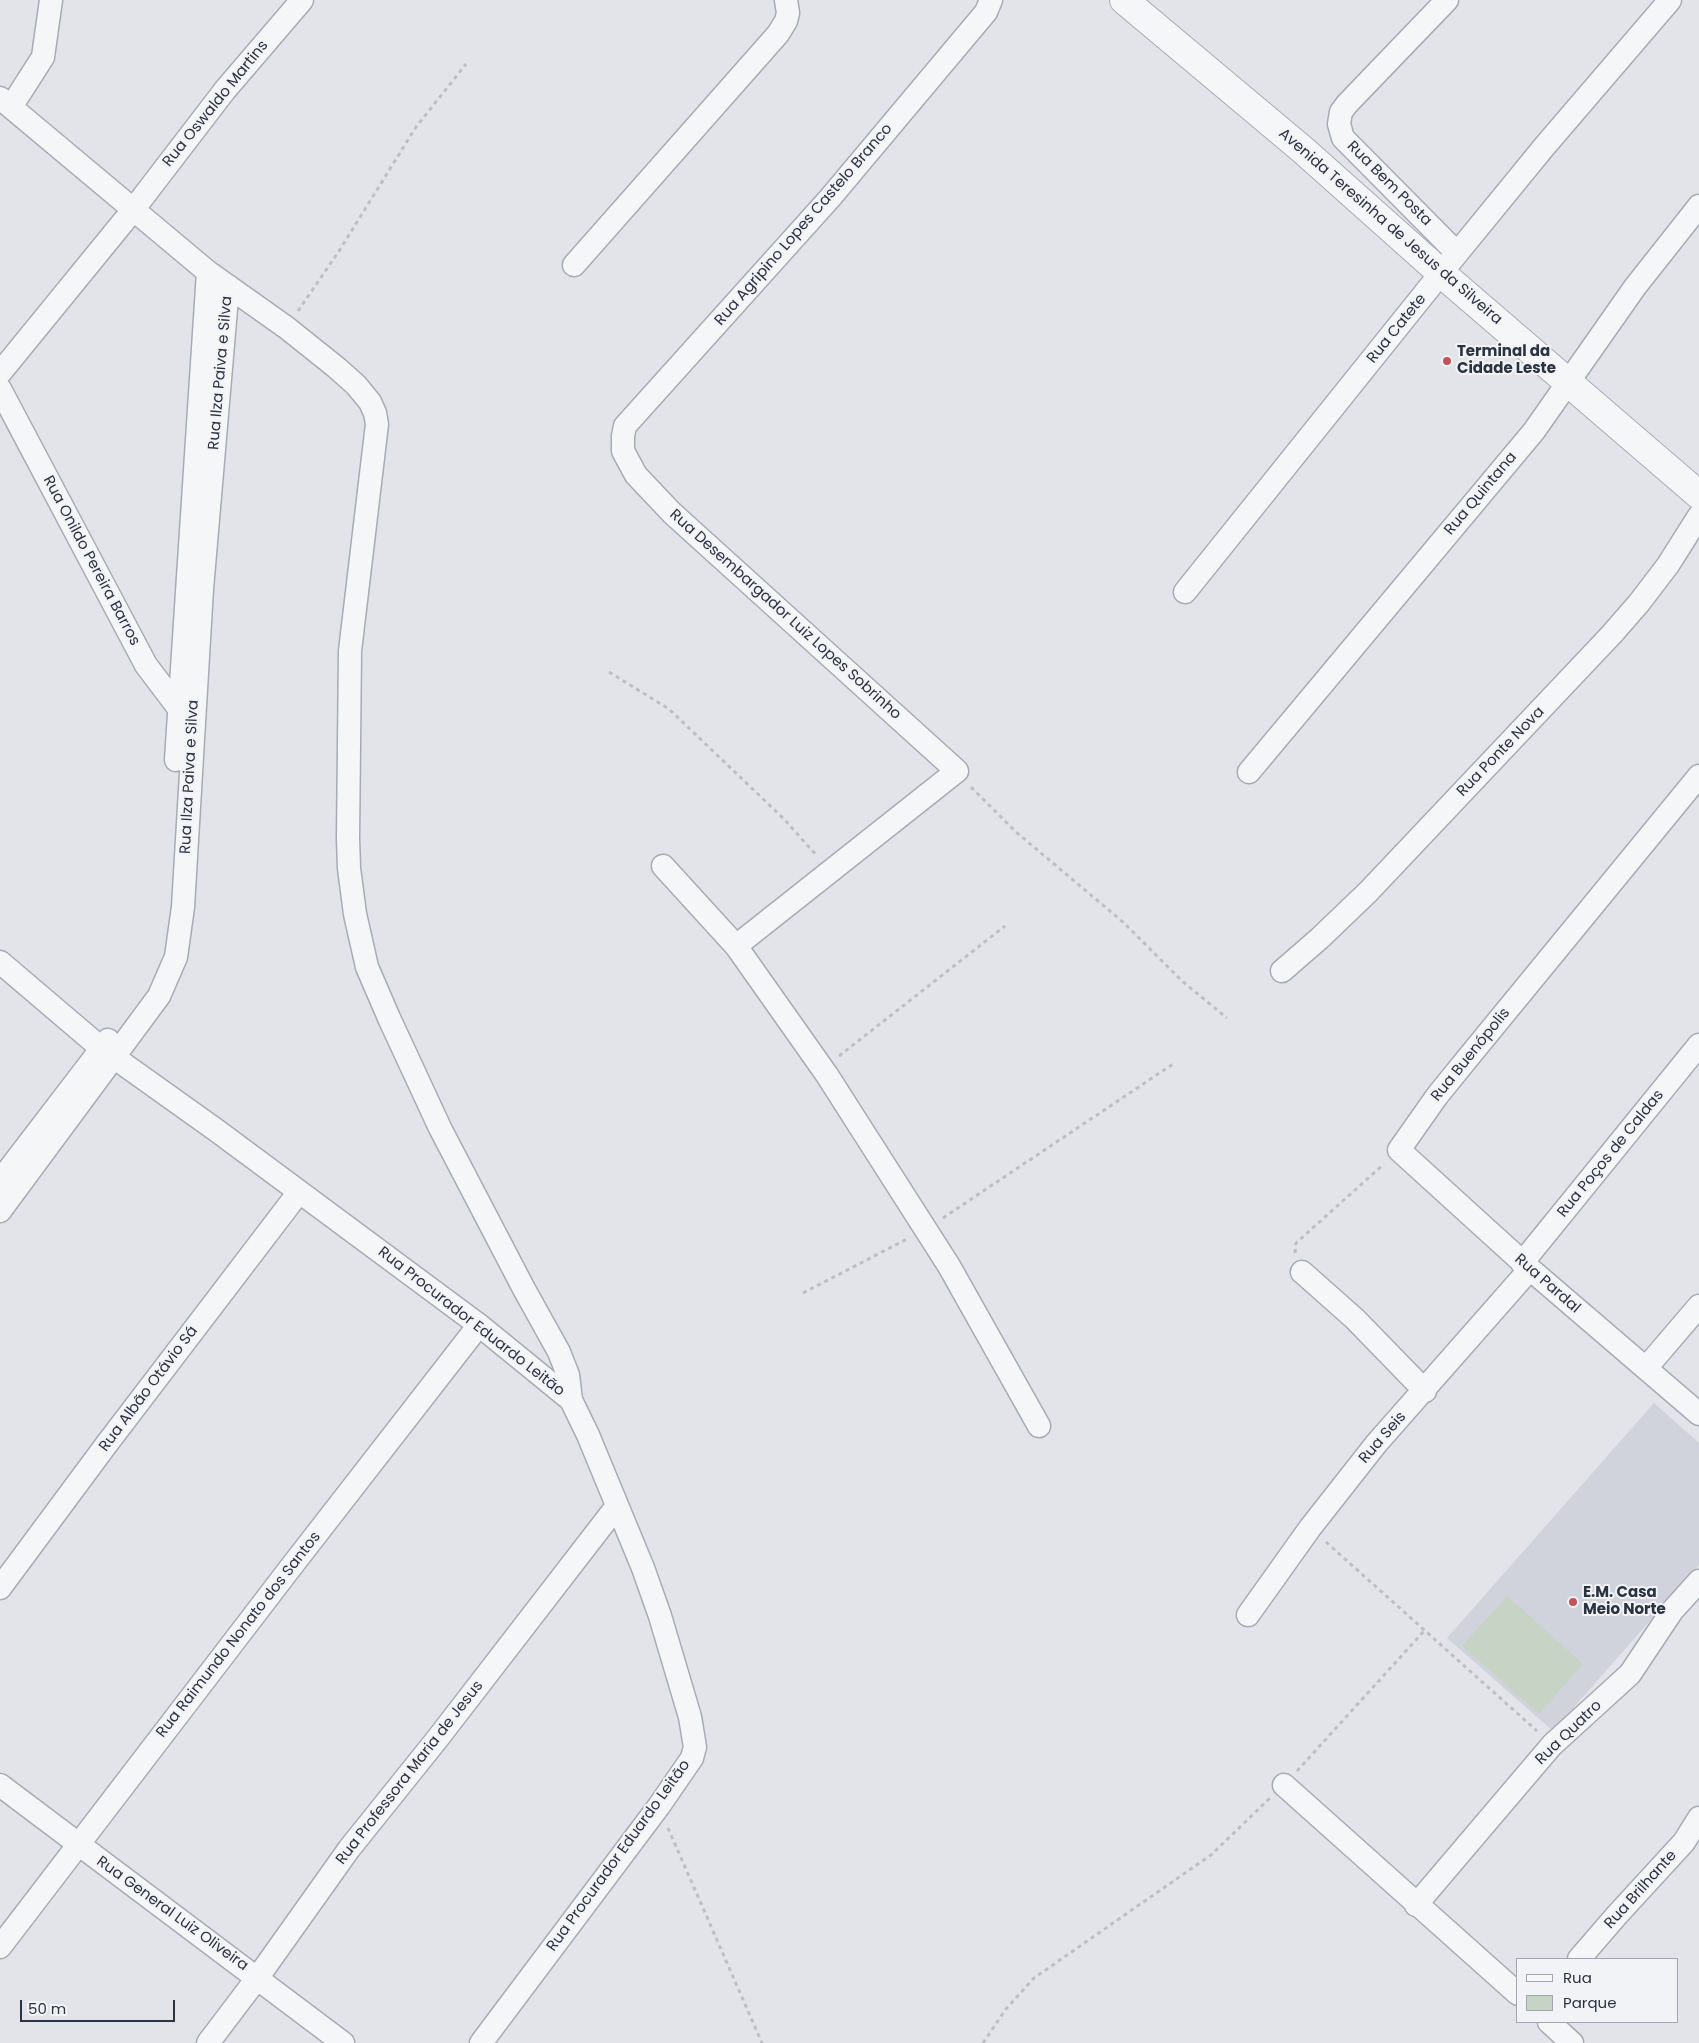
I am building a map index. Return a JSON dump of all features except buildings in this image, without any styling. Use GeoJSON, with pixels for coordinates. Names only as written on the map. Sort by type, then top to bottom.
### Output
{"type":"FeatureCollection","features":[{"type":"Feature","properties":{"kind":"street"},"geometry":{"type":"LineString","coordinates":[[51,0],[42,57],[5,103],[208,272],[286,328],[356,385],[370,402],[377,418],[350,651],[349,868],[355,914],[368,967],[440,1128],[559,1352],[568,1375],[571,1400]]}},
{"type":"Feature","properties":{"kind":"street","name":"Rua Oswaldo Martins"},"geometry":{"type":"LineString","coordinates":[[0,373],[133,210],[225,90],[302,0]]}},
{"type":"Feature","properties":{"kind":"street"},"geometry":{"type":"LineString","coordinates":[[574,265],[778,34],[786,21],[788,13],[786,0]]}},
{"type":"Feature","properties":{"kind":"street","name":"Rua Agripino Lopes Castelo Branco"},"geometry":{"type":"LineString","coordinates":[[623,450],[625,426],[830,198],[986,12],[991,0]]}},
{"type":"Feature","properties":{"kind":"street","name":"Avenida Teresinha de Jesus da Silveira"},"geometry":{"type":"LineString","coordinates":[[1124,0],[1303,150],[1449,263],[1568,382],[1699,495]]}},
{"type":"Feature","properties":{"kind":"street","name":"Rua Bem Posta"},"geometry":{"type":"LineString","coordinates":[[1447,0],[1347,104],[1341,112],[1339,124],[1343,138],[1449,263]]}},
{"type":"Feature","properties":{"kind":"street","name":"Rua Catete"},"geometry":{"type":"LineString","coordinates":[[1185,592],[1544,147],[1670,0]]}},
{"type":"Feature","properties":{"kind":"street","name":"Rua Quintana"},"geometry":{"type":"LineString","coordinates":[[1249,772],[1534,431],[1635,287],[1699,206]]}},
{"type":"Feature","properties":{"kind":"street","name":"Rua Ilza Paiva e Silva"},"geometry":{"type":"LineString","coordinates":[[0,1212],[107,1053],[162,959],[170,876],[178,708],[208,272]]}},
{"type":"Feature","properties":{"kind":"street","name":"Rua Ilza Paiva e Silva"},"geometry":{"type":"LineString","coordinates":[[0,1181],[107,1053],[159,996],[176,957],[181,928],[202,589],[228,286]]}},
{"type":"Feature","properties":{"kind":"street","name":"Rua Onildo Pereira Barros"},"geometry":{"type":"LineString","coordinates":[[0,389],[146,665],[193,727]]}},
{"type":"Feature","properties":{"kind":"street","name":"Rua Desembargador Luiz Lopes Sobrinho"},"geometry":{"type":"LineString","coordinates":[[623,450],[636,475],[672,513],[957,772]]}},
{"type":"Feature","properties":{"kind":"street","name":"Rua Ponte Nova"},"geometry":{"type":"LineString","coordinates":[[1282,971],[1368,892],[1612,634],[1668,565],[1699,516]]}},
{"type":"Feature","properties":{"kind":"street"},"geometry":{"type":"LineString","coordinates":[[736,946],[957,772]]}},
{"type":"Feature","properties":{"kind":"street","name":"Rua Buenópolis"},"geometry":{"type":"LineString","coordinates":[[1399,1150],[1467,1059],[1699,776]]}},
{"type":"Feature","properties":{"kind":"street"},"geometry":{"type":"LineString","coordinates":[[663,866],[736,946],[823,1069],[949,1266],[1039,1426]]}},
{"type":"Feature","properties":{"kind":"street","name":"Rua Procurador Eduardo Leitão"},"geometry":{"type":"LineString","coordinates":[[0,962],[107,1053],[200,1119],[479,1325],[571,1400],[643,1568],[660,1616],[695,1739],[695,1747],[692,1758],[659,1806],[481,2043]]}},
{"type":"Feature","properties":{"kind":"street","name":"Rua Poços de Caldas"},"geometry":{"type":"LineString","coordinates":[[1526,1266],[1699,1045]]}},
{"type":"Feature","properties":{"kind":"street","name":"Rua Pardal"},"geometry":{"type":"LineString","coordinates":[[1399,1150],[1526,1266],[1699,1414]]}},
{"type":"Feature","properties":{"kind":"street","name":"Rua Albão Otávio Sá"},"geometry":{"type":"LineString","coordinates":[[0,1588],[106,1445],[299,1192]]}},
{"type":"Feature","properties":{"kind":"street","name":"Rua Seis"},"geometry":{"type":"LineString","coordinates":[[1248,1615],[1310,1528],[1376,1444],[1425,1390],[1526,1266]]}},
{"type":"Feature","properties":{"kind":"street"},"geometry":{"type":"LineString","coordinates":[[1302,1272],[1355,1319],[1425,1390]]}},
{"type":"Feature","properties":{"kind":"street"},"geometry":{"type":"LineString","coordinates":[[1646,1368],[1699,1306]]}},
{"type":"Feature","properties":{"kind":"street","name":"Rua Raimundo Nonato dos Santos"},"geometry":{"type":"LineString","coordinates":[[0,1947],[479,1325]]}},
{"type":"Feature","properties":{"kind":"street","name":"Rua Professora Maria de Jesus"},"geometry":{"type":"LineString","coordinates":[[208,2043],[258,1977],[349,1849],[438,1738],[617,1506]]}},
{"type":"Feature","properties":{"kind":"street","name":"Rua Quatro"},"geometry":{"type":"LineString","coordinates":[[1416,1904],[1552,1745],[1630,1674],[1672,1611],[1699,1581]]}},
{"type":"Feature","properties":{"kind":"street","name":"Rua General Luiz Oliveira"},"geometry":{"type":"LineString","coordinates":[[0,1785],[78,1845],[258,1977],[343,2043]]}},
{"type":"Feature","properties":{"kind":"street"},"geometry":{"type":"LineString","coordinates":[[1284,1785],[1516,1992]]}},
{"type":"Feature","properties":{"kind":"street","name":"Rua Brilhante"},"geometry":{"type":"LineString","coordinates":[[1580,1958],[1684,1842],[1699,1818]]}},
{"type":"Feature","properties":{"kind":"street"},"geometry":{"type":"LineString","coordinates":[[1550,2023],[1572,2043]]}},
{"type":"Feature","properties":{"kind":"path"},"geometry":{"type":"LineString","coordinates":[[286,328],[340,251],[416,127],[466,64]]}},
{"type":"Feature","properties":{"kind":"path"},"geometry":{"type":"LineString","coordinates":[[608,672],[669,709],[784,819],[830,871]]}},
{"type":"Feature","properties":{"kind":"path"},"geometry":{"type":"LineString","coordinates":[[957,772],[1016,832],[1123,922],[1182,981],[1226,1018]]}},
{"type":"Feature","properties":{"kind":"path"},"geometry":{"type":"LineString","coordinates":[[823,1069],[1006,926]]}},
{"type":"Feature","properties":{"kind":"path"},"geometry":{"type":"LineString","coordinates":[[803,1293],[925,1229],[1173,1064]]}},
{"type":"Feature","properties":{"kind":"path"},"geometry":{"type":"LineString","coordinates":[[1302,1272],[1296,1261],[1294,1250],[1296,1243],[1399,1150]]}},
{"type":"Feature","properties":{"kind":"path"},"geometry":{"type":"LineString","coordinates":[[1310,1528],[1552,1745]]}},
{"type":"Feature","properties":{"kind":"path"},"geometry":{"type":"LineString","coordinates":[[984,2043],[1006,2009],[1034,1978],[1211,1855],[1284,1785],[1425,1630]]}},
{"type":"Feature","properties":{"kind":"path"},"geometry":{"type":"LineString","coordinates":[[659,1806],[762,2043]]}},
{"type":"Feature","properties":{"kind":"shaded area","name":"E.M. Casa Meio Norte"},"geometry":{"type":"Polygon","coordinates":[[[1654,1403],[1699,1443],[1699,1565],[1553,1731],[1447,1638],[1654,1403]]]}},
{"type":"Feature","properties":{"kind":"green space"},"geometry":{"type":"Polygon","coordinates":[[[1507,1596],[1583,1664],[1539,1714],[1462,1646],[1507,1596]]]}},
{"type":"Feature","properties":{"kind":"place","name":"Terminal da Cidade Leste"},"geometry":{"type":"Point","coordinates":[1447,361]}},
{"type":"Feature","properties":{"kind":"place","name":"E.M. Casa Meio Norte"},"geometry":{"type":"Point","coordinates":[1573,1602]}}]}
